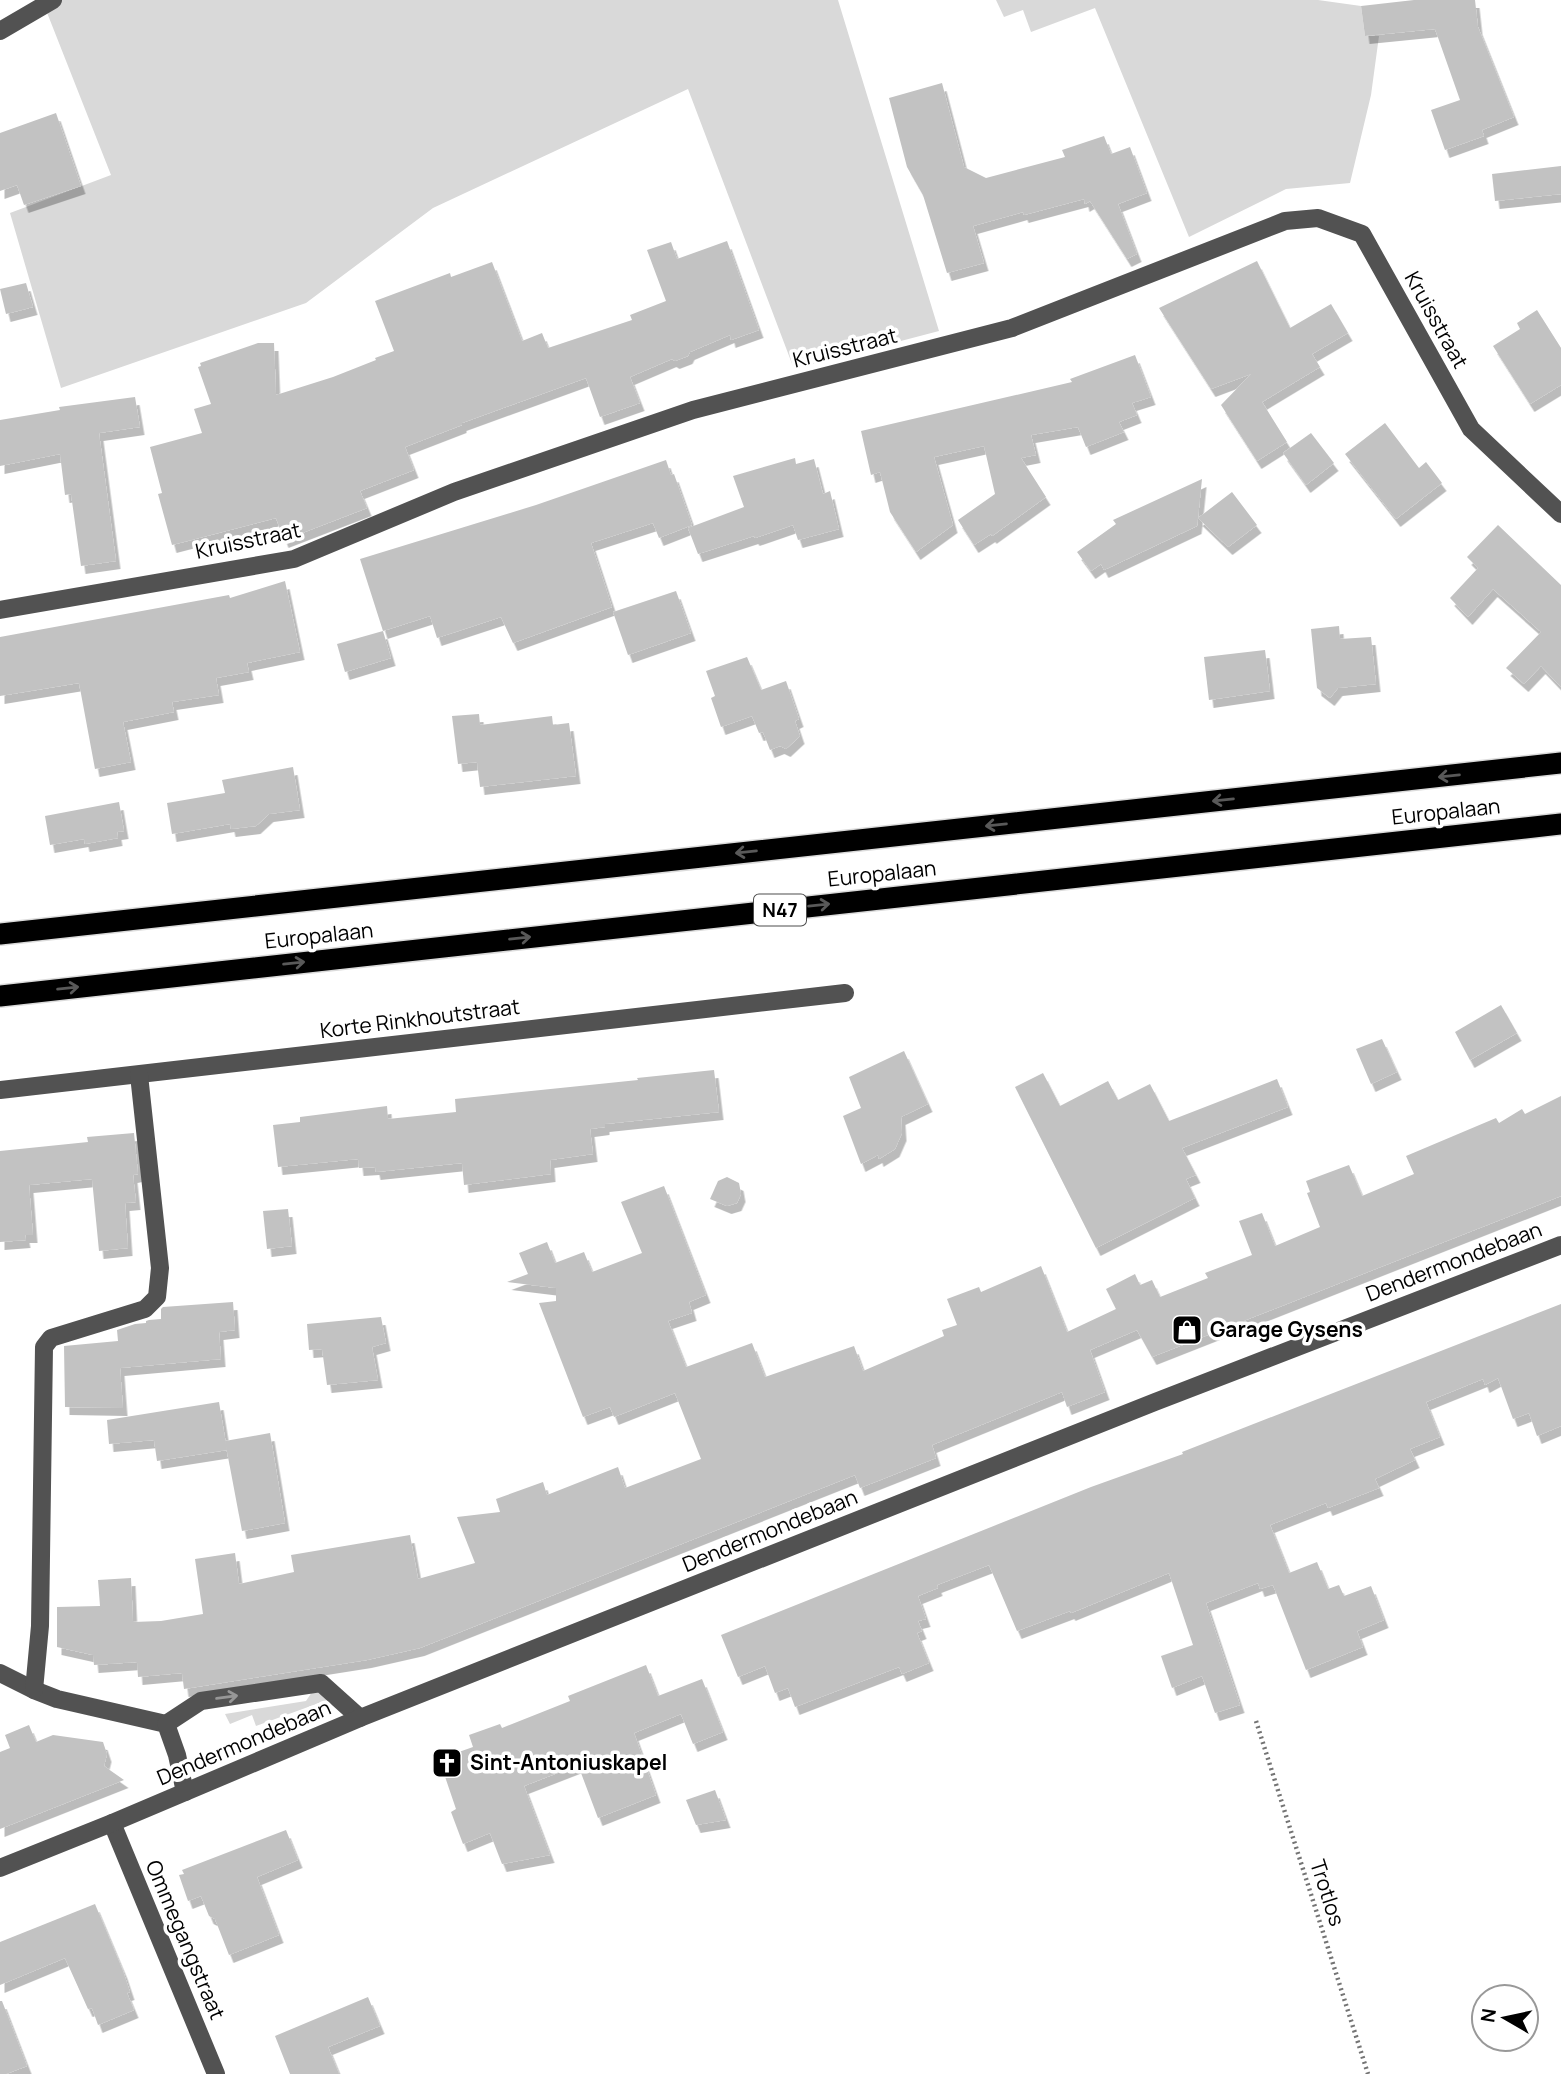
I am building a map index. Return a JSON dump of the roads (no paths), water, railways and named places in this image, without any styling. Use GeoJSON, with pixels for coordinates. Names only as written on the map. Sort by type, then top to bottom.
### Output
{"type":"FeatureCollection","features":[{"type":"Feature","properties":{"kind":"highway","name":"Europalaan"},"geometry":{"type":"LineString","coordinates":[[0,934],[1561,763]]}},
{"type":"Feature","properties":{"kind":"highway","name":"Europalaan"},"geometry":{"type":"LineString","coordinates":[[0,996],[1561,824]]}},
{"type":"Feature","properties":{"kind":"street"},"geometry":{"type":"LineString","coordinates":[[0,31],[53,0]]}},
{"type":"Feature","properties":{"kind":"street","name":"Kruisstraat"},"geometry":{"type":"LineString","coordinates":[[0,610],[295,559],[454,492],[693,410],[1012,328],[1285,221],[1318,218],[1362,234],[1471,429],[1561,514]]}},
{"type":"Feature","properties":{"kind":"street","name":"Korte Rinkhoutstraat"},"geometry":{"type":"LineString","coordinates":[[0,1090],[845,993]]}},
{"type":"Feature","properties":{"kind":"street"},"geometry":{"type":"LineString","coordinates":[[34,1690],[40,1626],[44,1347],[51,1338],[145,1309],[157,1297],[160,1268],[139,1075]]}},
{"type":"Feature","properties":{"kind":"street","name":"Dendermondebaan"},"geometry":{"type":"LineString","coordinates":[[0,1868],[359,1718],[1155,1402],[1561,1245]]}},
{"type":"Feature","properties":{"kind":"street"},"geometry":{"type":"LineString","coordinates":[[0,1673],[34,1690],[84,1706],[166,1724],[201,1701],[321,1683],[359,1718]]}},
{"type":"Feature","properties":{"kind":"street"},"geometry":{"type":"LineString","coordinates":[[166,1724],[177,1755],[185,1792]]}},
{"type":"Feature","properties":{"kind":"street","name":"Ommegangstraat"},"geometry":{"type":"LineString","coordinates":[[112,1823],[216,2074]]}},
{"type":"Feature","properties":{"kind":"place","name":"Garage Gysens"},"geometry":{"type":"Point","coordinates":[1187,1330]}},
{"type":"Feature","properties":{"kind":"place","name":"Sint-Antoniuskapel"},"geometry":{"type":"Point","coordinates":[447,1763]}}]}
